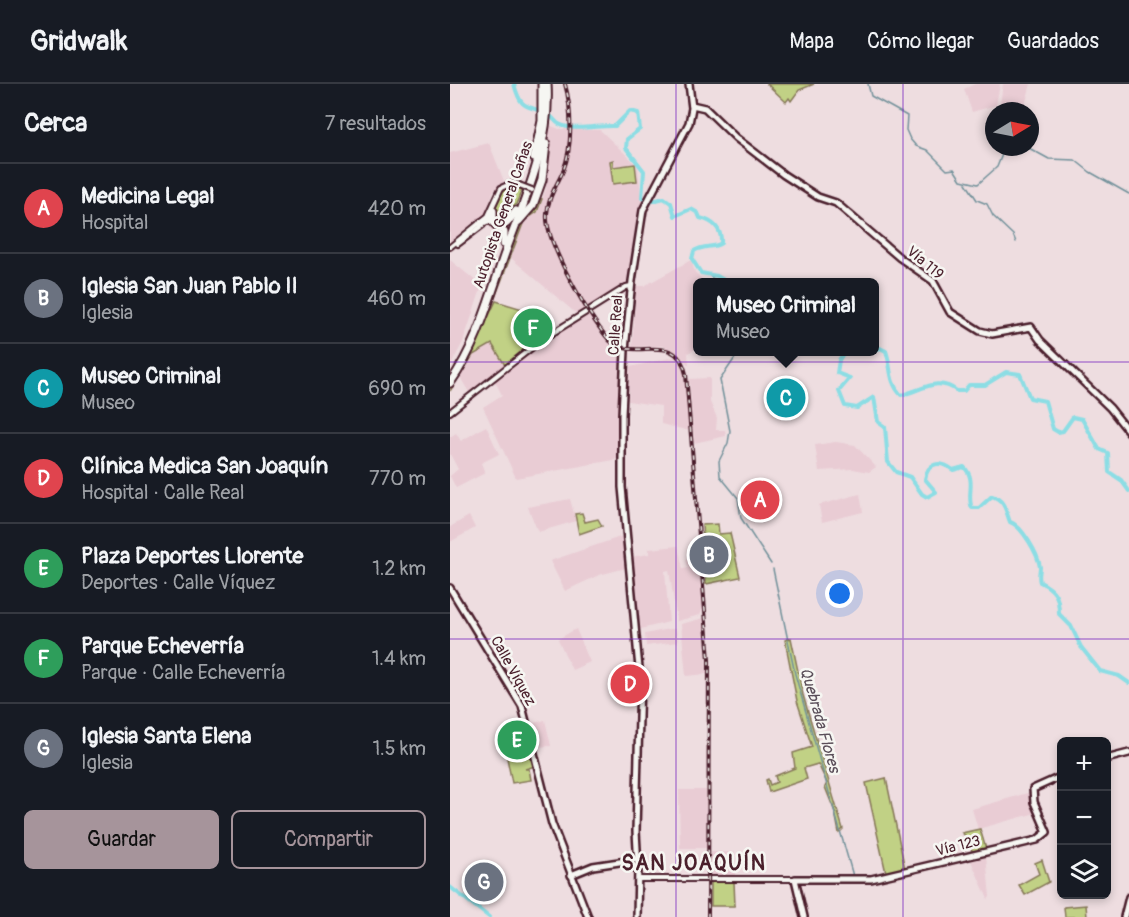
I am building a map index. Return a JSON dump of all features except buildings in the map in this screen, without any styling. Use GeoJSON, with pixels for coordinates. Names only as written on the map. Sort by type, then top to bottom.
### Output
{"type":"FeatureCollection","features":[{"type":"Feature","properties":{"kind":"highway","name":"Autopista General Cañas"},"geometry":{"type":"LineString","coordinates":[[542,84],[545,104]]}},
{"type":"Feature","properties":{"kind":"highway","name":"Autopista General Cañas"},"geometry":{"type":"LineString","coordinates":[[450,374],[475,332],[539,158],[547,84]]}},
{"type":"Feature","properties":{"kind":"highway","name":"Autopista General Cañas"},"geometry":{"type":"LineString","coordinates":[[450,383],[477,333],[544,122]]}},
{"type":"Feature","properties":{"kind":"highway"},"geometry":{"type":"LineString","coordinates":[[501,259],[520,220],[532,207],[535,191],[542,178],[544,122]]}},
{"type":"Feature","properties":{"kind":"highway"},"geometry":{"type":"LineString","coordinates":[[481,225],[506,223],[512,218],[521,189]]}},
{"type":"Feature","properties":{"kind":"highway"},"geometry":{"type":"LineString","coordinates":[[493,210],[493,218],[506,236],[501,259]]}},
{"type":"Feature","properties":{"kind":"highway"},"geometry":{"type":"LineString","coordinates":[[481,225],[489,220],[493,210]]}},
{"type":"Feature","properties":{"kind":"highway"},"geometry":{"type":"LineString","coordinates":[[489,220],[497,224]]}},
{"type":"Feature","properties":{"kind":"main road","name":"Calle Real"},"geometry":{"type":"LineString","coordinates":[[637,917],[638,802],[642,760],[641,690],[623,504],[622,415],[633,284],[646,204],[687,128],[692,112],[689,84]]}},
{"type":"Feature","properties":{"kind":"main road"},"geometry":{"type":"LineString","coordinates":[[690,91],[702,106]]}},
{"type":"Feature","properties":{"kind":"main road"},"geometry":{"type":"LineString","coordinates":[[692,105],[702,106]]}},
{"type":"Feature","properties":{"kind":"main road"},"geometry":{"type":"LineString","coordinates":[[692,112],[696,107],[702,106]]}},
{"type":"Feature","properties":{"kind":"main road","name":"Vía 119"},"geometry":{"type":"LineString","coordinates":[[702,106],[736,138],[784,175],[818,197],[836,203],[900,258],[933,281],[944,305],[954,315],[987,334],[1031,327],[1041,340],[1110,408],[1129,432]]}},
{"type":"Feature","properties":{"kind":"main road","name":"Calle Real"},"geometry":{"type":"LineString","coordinates":[[622,449],[633,284],[641,232]]}},
{"type":"Feature","properties":{"kind":"main road"},"geometry":{"type":"LineString","coordinates":[[624,424],[622,415],[626,408]]}},
{"type":"Feature","properties":{"kind":"main road","name":"Calle Víquez"},"geometry":{"type":"LineString","coordinates":[[450,588],[522,706],[550,818],[588,917]]}},
{"type":"Feature","properties":{"kind":"main road","name":"Calle Real"},"geometry":{"type":"LineString","coordinates":[[640,780],[641,690]]}},
{"type":"Feature","properties":{"kind":"main road"},"geometry":{"type":"LineString","coordinates":[[639,767],[642,760],[640,748]]}},
{"type":"Feature","properties":{"kind":"main road"},"geometry":{"type":"LineString","coordinates":[[1111,758],[1129,753]]}},
{"type":"Feature","properties":{"kind":"main road"},"geometry":{"type":"LineString","coordinates":[[1036,840],[1047,832],[1032,796],[1033,789],[1057,778]]}},
{"type":"Feature","properties":{"kind":"main road"},"geometry":{"type":"LineString","coordinates":[[638,802],[641,790],[640,780]]}},
{"type":"Feature","properties":{"kind":"main road","name":"Calle Real"},"geometry":{"type":"LineString","coordinates":[[638,859],[641,790]]}},
{"type":"Feature","properties":{"kind":"main road","name":"Vía 123"},"geometry":{"type":"LineString","coordinates":[[795,879],[871,879],[1049,836]]}},
{"type":"Feature","properties":{"kind":"main road"},"geometry":{"type":"LineString","coordinates":[[571,874],[593,866],[638,859]]}},
{"type":"Feature","properties":{"kind":"main road"},"geometry":{"type":"LineString","coordinates":[[795,879],[804,917]]}},
{"type":"Feature","properties":{"kind":"main road"},"geometry":{"type":"LineString","coordinates":[[1124,917],[1129,897]]}},
{"type":"Feature","properties":{"kind":"street"},"geometry":{"type":"LineString","coordinates":[[450,248],[481,225],[493,210],[500,190],[510,184],[521,189],[535,191]]}},
{"type":"Feature","properties":{"kind":"street"},"geometry":{"type":"LineString","coordinates":[[450,412],[543,339],[633,284]]}},
{"type":"Feature","properties":{"kind":"street"},"geometry":{"type":"LineString","coordinates":[[638,879],[795,879]]}},
{"type":"Feature","properties":{"kind":"shaded area"},"geometry":{"type":"Polygon","coordinates":[[[975,84],[1000,84],[997,102],[985,102],[985,108],[972,112],[964,89],[975,84]]]}},
{"type":"Feature","properties":{"kind":"shaded area"},"geometry":{"type":"Polygon","coordinates":[[[1003,84],[1031,84],[1026,102],[1000,102],[1003,84]]]}},
{"type":"Feature","properties":{"kind":"shaded area"},"geometry":{"type":"Polygon","coordinates":[[[549,125],[559,129],[600,130],[638,166],[642,204],[628,279],[625,286],[587,309],[602,336],[624,352],[619,377],[619,459],[516,478],[483,407],[502,395],[494,379],[579,316],[511,258],[524,221],[539,208],[546,189],[544,172],[549,125]]]}},
{"type":"Feature","properties":{"kind":"shaded area"},"geometry":{"type":"Polygon","coordinates":[[[489,143],[504,181],[494,190],[485,216],[450,242],[450,153],[489,143]]]}},
{"type":"Feature","properties":{"kind":"shaded area"},"geometry":{"type":"Polygon","coordinates":[[[450,260],[482,286],[463,342],[450,367],[450,260]]]}},
{"type":"Feature","properties":{"kind":"shaded area"},"geometry":{"type":"Polygon","coordinates":[[[691,260],[695,272],[701,278],[693,278],[693,350],[688,353],[689,365],[663,346],[632,347],[636,286],[644,286],[691,260]]]}},
{"type":"Feature","properties":{"kind":"shaded area"},"geometry":{"type":"Polygon","coordinates":[[[492,344],[505,365],[470,394],[460,377],[473,355],[492,344]]]}},
{"type":"Feature","properties":{"kind":"shaded area"},"geometry":{"type":"Polygon","coordinates":[[[674,357],[684,368],[690,431],[661,424],[661,406],[628,401],[630,367],[674,357]]]}},
{"type":"Feature","properties":{"kind":"shaded area"},"geometry":{"type":"Polygon","coordinates":[[[710,378],[710,402],[717,418],[716,430],[725,430],[726,436],[694,443],[689,379],[710,378]]]}},
{"type":"Feature","properties":{"kind":"shaded area"},"geometry":{"type":"Polygon","coordinates":[[[486,426],[499,454],[481,463],[485,473],[456,488],[450,476],[458,469],[450,454],[450,437],[456,433],[461,441],[486,426]]]}},
{"type":"Feature","properties":{"kind":"shaded area"},"geometry":{"type":"Polygon","coordinates":[[[836,442],[855,445],[876,467],[869,472],[853,469],[819,471],[815,445],[836,442]]]}},
{"type":"Feature","properties":{"kind":"shaded area"},"geometry":{"type":"Polygon","coordinates":[[[860,494],[863,512],[822,522],[819,505],[860,494]]]}},
{"type":"Feature","properties":{"kind":"shaded area"},"geometry":{"type":"Polygon","coordinates":[[[570,499],[576,521],[538,532],[528,507],[570,499]]]}},
{"type":"Feature","properties":{"kind":"shaded area"},"geometry":{"type":"Polygon","coordinates":[[[469,516],[475,528],[450,542],[450,527],[469,516]]]}},
{"type":"Feature","properties":{"kind":"shaded area"},"geometry":{"type":"Polygon","coordinates":[[[623,536],[626,568],[599,575],[565,591],[550,561],[623,536]]]}},
{"type":"Feature","properties":{"kind":"shaded area"},"geometry":{"type":"Polygon","coordinates":[[[678,546],[683,569],[688,568],[686,560],[700,558],[704,607],[700,615],[677,621],[669,570],[665,571],[669,622],[637,630],[631,557],[649,554],[649,549],[678,546]]]}},
{"type":"Feature","properties":{"kind":"shaded area"},"geometry":{"type":"Polygon","coordinates":[[[704,618],[707,674],[686,676],[681,624],[704,618]]]}},
{"type":"Feature","properties":{"kind":"shaded area"},"geometry":{"type":"Polygon","coordinates":[[[576,629],[590,662],[572,670],[558,639],[576,629]]]}},
{"type":"Feature","properties":{"kind":"shaded area"},"geometry":{"type":"Polygon","coordinates":[[[676,629],[678,642],[646,646],[645,634],[676,629]]]}},
{"type":"Feature","properties":{"kind":"shaded area"},"geometry":{"type":"Polygon","coordinates":[[[545,720],[551,746],[537,747],[530,724],[545,720]]]}},
{"type":"Feature","properties":{"kind":"shaded area"},"geometry":{"type":"Polygon","coordinates":[[[679,790],[706,790],[706,848],[680,848],[679,790]]]}},
{"type":"Feature","properties":{"kind":"shaded area"},"geometry":{"type":"Polygon","coordinates":[[[1031,792],[1036,813],[978,829],[972,809],[1031,792]]]}},
{"type":"Feature","properties":{"kind":"shaded area"},"geometry":{"type":"Polygon","coordinates":[[[711,852],[735,852],[735,877],[711,878],[711,852]]]}},
{"type":"Feature","properties":{"kind":"shaded area"},"geometry":{"type":"Polygon","coordinates":[[[986,856],[990,897],[988,899],[971,861],[986,856]]]}},
{"type":"Feature","properties":{"kind":"green space"},"geometry":{"type":"Polygon","coordinates":[[[767,84],[814,84],[799,90],[791,101],[789,98],[786,102],[767,84]]]}},
{"type":"Feature","properties":{"kind":"green space"},"geometry":{"type":"Polygon","coordinates":[[[613,160],[613,167],[635,164],[637,181],[613,184],[610,161],[613,160]]]}},
{"type":"Feature","properties":{"kind":"green space"},"geometry":{"type":"Polygon","coordinates":[[[507,185],[523,187],[512,214],[505,220],[497,219],[493,211],[499,193],[507,185]]]}},
{"type":"Feature","properties":{"kind":"green space"},"geometry":{"type":"Polygon","coordinates":[[[539,198],[542,199],[537,212],[524,221],[485,324],[496,301],[545,316],[520,322],[545,331],[505,365],[492,344],[473,355],[450,391],[507,262],[521,221],[534,211],[539,198]]]}},
{"type":"Feature","properties":{"kind":"green space"},"geometry":{"type":"Polygon","coordinates":[[[582,513],[585,522],[598,519],[602,526],[579,534],[575,514],[582,513]]]}},
{"type":"Feature","properties":{"kind":"green space"},"geometry":{"type":"Polygon","coordinates":[[[718,524],[719,534],[730,533],[740,577],[706,584],[702,525],[718,524]]]}},
{"type":"Feature","properties":{"kind":"green space"},"geometry":{"type":"Polygon","coordinates":[[[791,638],[803,695],[843,829],[839,833],[835,812],[825,787],[827,783],[818,764],[804,768],[807,779],[769,792],[766,780],[768,779],[770,785],[777,782],[775,776],[795,768],[793,753],[812,747],[797,701],[785,640],[791,638]]]}},
{"type":"Feature","properties":{"kind":"green space"},"geometry":{"type":"Polygon","coordinates":[[[525,727],[531,748],[509,753],[504,732],[525,727]]]}},
{"type":"Feature","properties":{"kind":"green space"},"geometry":{"type":"Polygon","coordinates":[[[532,753],[535,766],[525,769],[529,769],[531,780],[512,783],[507,758],[532,753]]]}},
{"type":"Feature","properties":{"kind":"green space"},"geometry":{"type":"Polygon","coordinates":[[[886,778],[905,869],[886,873],[866,783],[886,778]]]}},
{"type":"Feature","properties":{"kind":"green space"},"geometry":{"type":"Polygon","coordinates":[[[980,829],[986,849],[971,853],[973,842],[962,833],[980,829]]]}},
{"type":"Feature","properties":{"kind":"green space"},"geometry":{"type":"Polygon","coordinates":[[[1042,860],[1049,882],[1025,895],[1019,885],[1039,874],[1035,863],[1042,860]]]}},
{"type":"Feature","properties":{"kind":"green space"},"geometry":{"type":"Polygon","coordinates":[[[711,882],[734,882],[735,906],[711,906],[711,882]]]}},
{"type":"Feature","properties":{"kind":"green space"},"geometry":{"type":"Polygon","coordinates":[[[1086,905],[1087,917],[1065,917],[1064,907],[1086,905]]]}},
{"type":"Feature","properties":{"kind":"waterway"},"geometry":{"type":"LineString","coordinates":[[514,84],[520,99],[526,106],[542,111],[558,123],[572,128],[615,126],[630,111],[638,113],[640,129],[627,139],[626,148],[644,171],[642,198],[649,202],[664,198],[671,203],[675,216],[691,209],[698,213],[700,218],[716,226],[721,243],[694,251],[692,259],[701,273],[720,278]]}},
{"type":"Feature","properties":{"kind":"waterway"},"geometry":{"type":"LineString","coordinates":[[868,84],[871,96],[907,116],[906,130],[916,146],[927,150],[947,170],[954,169],[961,180],[978,184],[997,167],[1001,156]]}},
{"type":"Feature","properties":{"kind":"waterway"},"geometry":{"type":"LineString","coordinates":[[1039,154],[1049,159],[1075,160],[1090,172],[1129,194]]}},
{"type":"Feature","properties":{"kind":"waterway"},"geometry":{"type":"LineString","coordinates":[[966,183],[977,200],[987,204],[993,216],[1013,235],[1016,242]]}},
{"type":"Feature","properties":{"kind":"waterway","name":"Quebrada Flores"},"geometry":{"type":"LineString","coordinates":[[709,275],[712,278]]}},
{"type":"Feature","properties":{"kind":"waterway"},"geometry":{"type":"LineString","coordinates":[[879,348],[886,351],[892,379],[901,395],[936,384],[964,391],[969,385],[985,385],[1006,372],[1020,374],[1030,398],[1045,401],[1053,429],[1058,432],[1063,431],[1073,417],[1082,419],[1099,449],[1108,453],[1109,472],[1121,480],[1129,491]]}},
{"type":"Feature","properties":{"kind":"waterway","name":"Quebrada Flores"},"geometry":{"type":"LineString","coordinates":[[736,356],[720,380],[730,431],[728,443],[719,461],[720,476],[738,498],[741,518],[771,564]]}},
{"type":"Feature","properties":{"kind":"waterway"},"geometry":{"type":"LineString","coordinates":[[842,356],[837,373],[850,378],[839,391],[845,406],[857,408],[874,397],[878,422],[885,427],[888,462],[896,472],[910,477],[922,494],[927,497],[936,492],[925,479],[932,466],[940,464],[953,470],[964,467],[971,482],[970,503],[972,508],[979,508],[992,496],[1000,500],[1010,522],[1019,529],[1033,548],[1039,561],[1040,582],[1056,595],[1059,614],[1071,626],[1081,647],[1100,671],[1119,676],[1129,683]]}},
{"type":"Feature","properties":{"kind":"waterway","name":"Quebrada Flores"},"geometry":{"type":"LineString","coordinates":[[773,569],[795,674],[853,876]]}},
{"type":"Feature","properties":{"kind":"waterway"},"geometry":{"type":"LineString","coordinates":[[450,887],[489,917]]}},
{"type":"Feature","properties":{"kind":"railway"},"geometry":{"type":"LineString","coordinates":[[565,84],[570,116],[569,150],[547,214],[548,226],[560,260],[580,298],[609,340],[630,349],[664,349],[681,360],[686,374],[709,660],[708,917]]}},
{"type":"Feature","properties":{"kind":"place","name":"Parque Echeverría"},"geometry":{"type":"Point","coordinates":[533,328]}},
{"type":"Feature","properties":{"kind":"place","name":"Museo Criminal"},"geometry":{"type":"Point","coordinates":[786,398]}},
{"type":"Feature","properties":{"kind":"place","name":"Medicina Legal"},"geometry":{"type":"Point","coordinates":[760,500]}},
{"type":"Feature","properties":{"kind":"place","name":"Iglesia San Juan Pablo II"},"geometry":{"type":"Point","coordinates":[709,555]}},
{"type":"Feature","properties":{"kind":"place","name":"Clínica Medica San Joaquín"},"geometry":{"type":"Point","coordinates":[630,684]}},
{"type":"Feature","properties":{"kind":"place","name":"Plaza Deportes Llorente"},"geometry":{"type":"Point","coordinates":[517,740]}},
{"type":"Feature","properties":{"kind":"place","name":"Iglesia Santa Elena"},"geometry":{"type":"Point","coordinates":[484,882]}},
{"type":"Feature","properties":{"kind":"district","name":"SAN JOAQUÍN"},"geometry":{"type":"Point","coordinates":[694,863]}}]}
